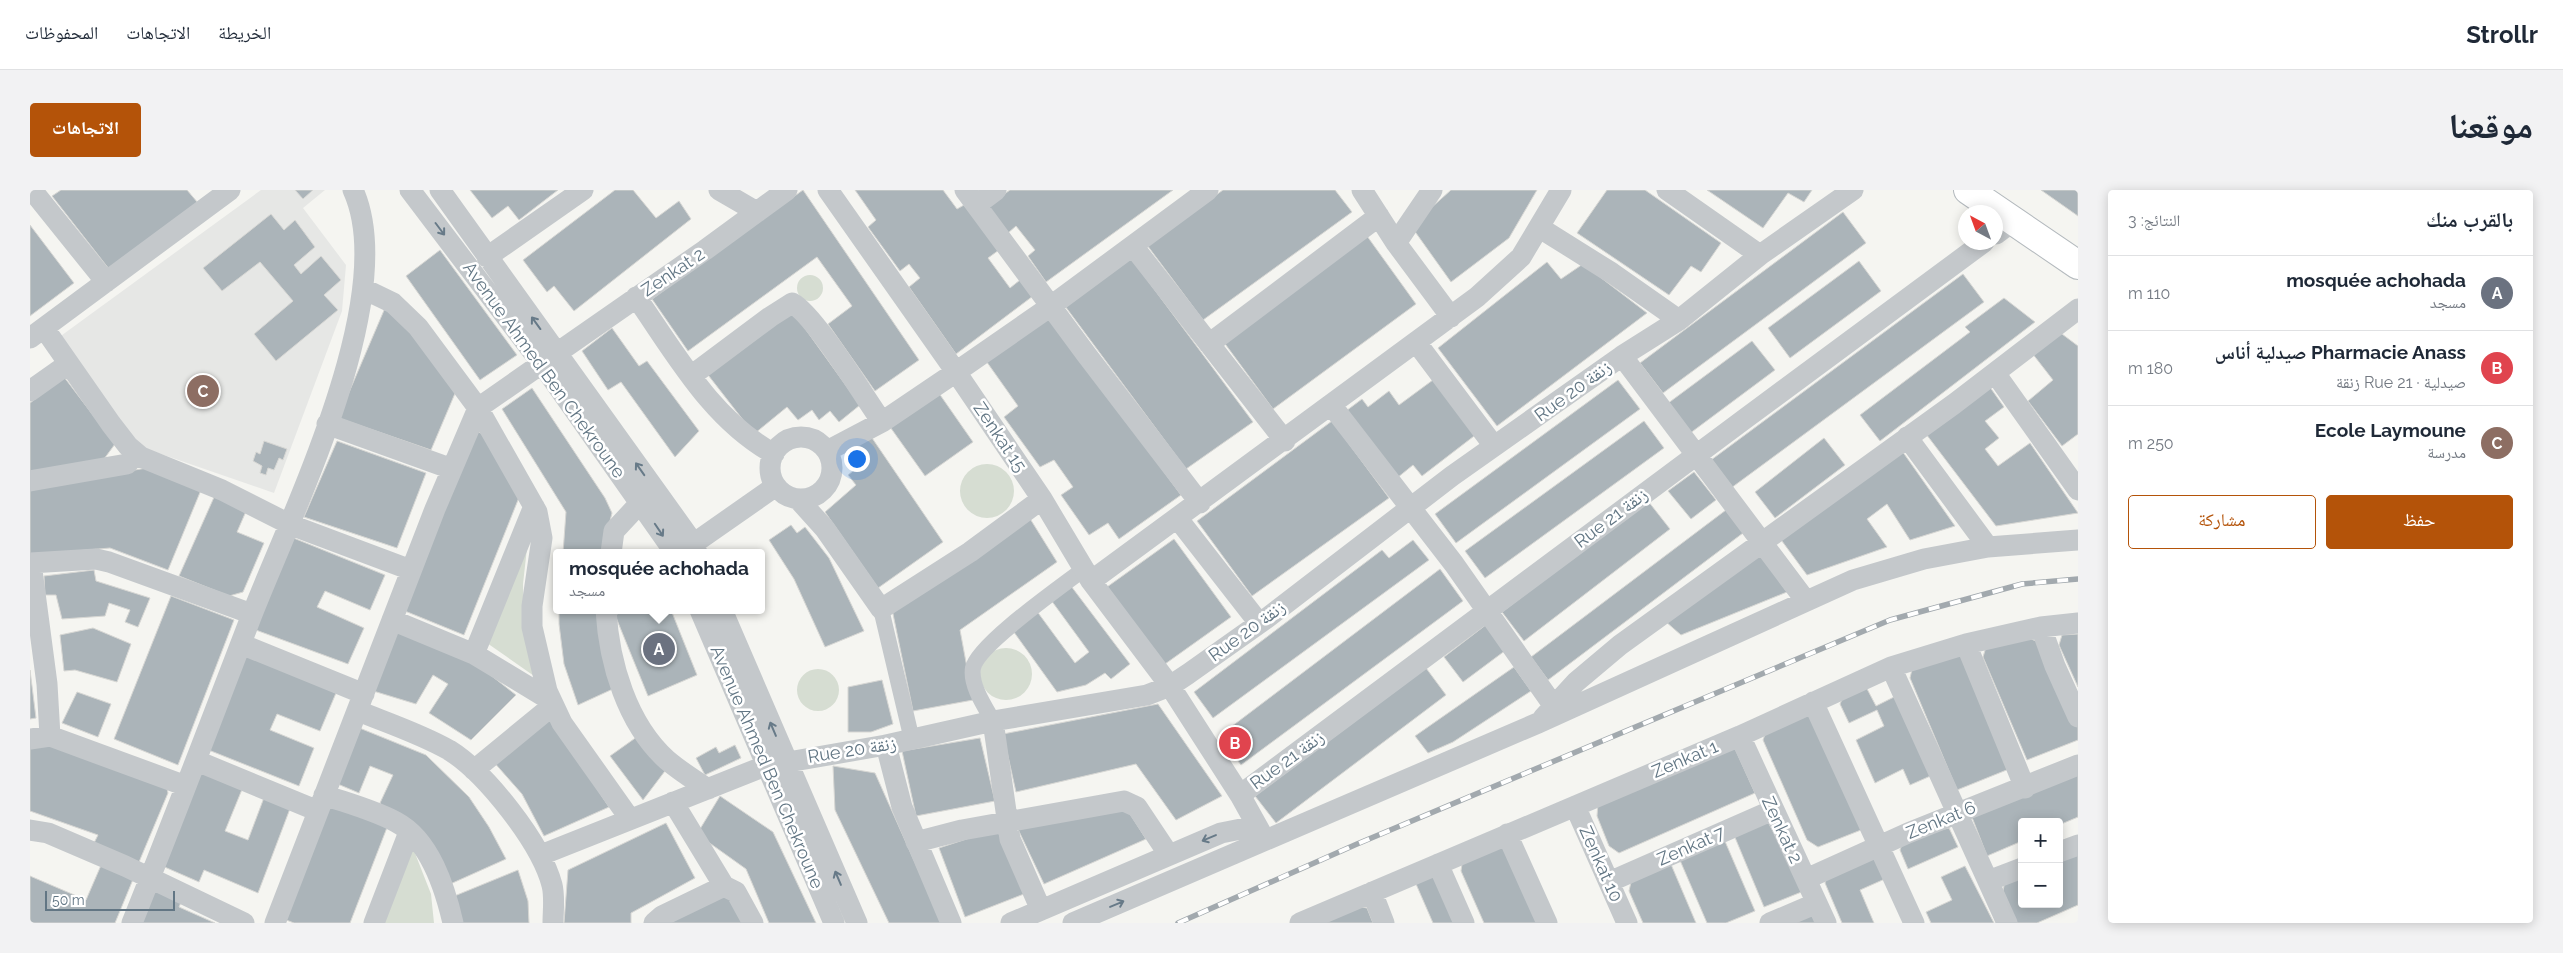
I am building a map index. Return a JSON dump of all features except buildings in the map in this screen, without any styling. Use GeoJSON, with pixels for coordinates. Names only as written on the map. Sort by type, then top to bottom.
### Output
{"type":"FeatureCollection","features":[{"type":"Feature","properties":{"kind":"main road"},"geometry":{"type":"LineString","coordinates":[[1980,193],[2004,228],[2078,265]]}},
{"type":"Feature","properties":{"kind":"street"},"geometry":{"type":"LineString","coordinates":[[230,190],[37,333],[68,364],[136,454],[222,490],[291,525],[411,570]]}},
{"type":"Feature","properties":{"kind":"street"},"geometry":{"type":"LineString","coordinates":[[132,923],[252,614],[291,525],[346,364],[364,288],[366,246],[362,215],[353,190]]}},
{"type":"Feature","properties":{"kind":"street","name":"Avenue Ahmed Ben Chekroune"},"geometry":{"type":"LineString","coordinates":[[410,190],[550,358],[686,549]]}},
{"type":"Feature","properties":{"kind":"street","name":"Avenue Ahmed Ben Chekroune"},"geometry":{"type":"LineString","coordinates":[[440,190],[488,257],[641,502],[685,549]]}},
{"type":"Feature","properties":{"kind":"street"},"geometry":{"type":"LineString","coordinates":[[488,257],[583,190]]}},
{"type":"Feature","properties":{"kind":"street"},"geometry":{"type":"LineString","coordinates":[[719,190],[757,212]]}},
{"type":"Feature","properties":{"kind":"street","name":"Zenkat 2"},"geometry":{"type":"LineString","coordinates":[[478,408],[787,190]]}},
{"type":"Feature","properties":{"kind":"street","name":"Zenkat 15"},"geometry":{"type":"LineString","coordinates":[[828,190],[956,372],[1042,499],[1088,575],[1170,686],[1240,795],[1261,833]]}},
{"type":"Feature","properties":{"kind":"street"},"geometry":{"type":"LineString","coordinates":[[996,190],[971,198],[1050,306],[1200,503]]}},
{"type":"Feature","properties":{"kind":"street"},"geometry":{"type":"LineString","coordinates":[[827,451],[882,422],[956,372],[1050,306],[1208,190]]}},
{"type":"Feature","properties":{"kind":"street"},"geometry":{"type":"LineString","coordinates":[[1362,190],[1396,243],[1451,317]]}},
{"type":"Feature","properties":{"kind":"street"},"geometry":{"type":"LineString","coordinates":[[1396,243],[1432,190]]}},
{"type":"Feature","properties":{"kind":"street"},"geometry":{"type":"LineString","coordinates":[[1041,910],[1010,839],[993,721],[974,679],[973,668],[976,659],[984,649],[1010,627],[1088,575],[1178,519],[1451,317],[1507,272],[1521,257],[1561,190]]}},
{"type":"Feature","properties":{"kind":"street"},"geometry":{"type":"LineString","coordinates":[[1667,190],[1760,255]]}},
{"type":"Feature","properties":{"kind":"street","name":"Rue 20 زنقة"},"geometry":{"type":"LineString","coordinates":[[540,855],[765,766],[787,760],[886,745],[993,721],[1147,695],[1170,686],[1259,623],[1494,446],[1622,356],[1678,320],[1760,255],[1853,190]]}},
{"type":"Feature","properties":{"kind":"street"},"geometry":{"type":"LineString","coordinates":[[36,195],[106,282]]}},
{"type":"Feature","properties":{"kind":"street"},"geometry":{"type":"LineString","coordinates":[[1209,344],[1379,216]]}},
{"type":"Feature","properties":{"kind":"street"},"geometry":{"type":"LineString","coordinates":[[1540,228],[1612,273],[1678,320]]}},
{"type":"Feature","properties":{"kind":"street"},"geometry":{"type":"LineString","coordinates":[[1133,246],[1285,441]]}},
{"type":"Feature","properties":{"kind":"street","name":"Rue 21 زنقة"},"geometry":{"type":"LineString","coordinates":[[1240,795],[1973,250]]}},
{"type":"Feature","properties":{"kind":"street"},"geometry":{"type":"LineString","coordinates":[[364,288],[383,296],[408,316],[478,408],[534,506],[541,524],[542,538],[532,606],[532,627],[535,650],[551,703],[630,819]]}},
{"type":"Feature","properties":{"kind":"street"},"geometry":{"type":"LineString","coordinates":[[636,297],[691,376],[724,418],[774,454]]}},
{"type":"Feature","properties":{"kind":"street"},"geometry":{"type":"LineString","coordinates":[[691,376],[770,316],[792,303],[798,306],[822,335],[882,422]]}},
{"type":"Feature","properties":{"kind":"street"},"geometry":{"type":"LineString","coordinates":[[1538,723],[1576,682],[1620,646],[1713,577],[1763,544],[1995,373],[2078,309]]}},
{"type":"Feature","properties":{"kind":"street"},"geometry":{"type":"LineString","coordinates":[[1416,342],[1494,446]]}},
{"type":"Feature","properties":{"kind":"street"},"geometry":{"type":"LineString","coordinates":[[1622,356],[1806,601]]}},
{"type":"Feature","properties":{"kind":"street"},"geometry":{"type":"LineString","coordinates":[[30,391],[68,364]]}},
{"type":"Feature","properties":{"kind":"street"},"geometry":{"type":"LineString","coordinates":[[1995,373],[2078,490]]}},
{"type":"Feature","properties":{"kind":"street"},"geometry":{"type":"LineString","coordinates":[[1332,406],[1411,507],[1553,705]]}},
{"type":"Feature","properties":{"kind":"street"},"geometry":{"type":"LineString","coordinates":[[275,923],[411,570],[478,408]]}},
{"type":"Feature","properties":{"kind":"street"},"geometry":{"type":"LineString","coordinates":[[327,424],[452,469]]}},
{"type":"Feature","properties":{"kind":"street"},"geometry":{"type":"LineString","coordinates":[[798,499],[815,496],[828,484],[832,467],[827,451],[815,440],[800,437],[784,442],[774,454],[770,464],[771,476],[776,486],[782,492],[798,499],[825,529],[881,609],[912,740]]}},
{"type":"Feature","properties":{"kind":"street"},"geometry":{"type":"LineString","coordinates":[[1907,438],[1988,547]]}},
{"type":"Feature","properties":{"kind":"street"},"geometry":{"type":"LineString","coordinates":[[30,481],[127,464],[136,454]]}},
{"type":"Feature","properties":{"kind":"street"},"geometry":{"type":"LineString","coordinates":[[690,549],[776,486]]}},
{"type":"Feature","properties":{"kind":"street"},"geometry":{"type":"LineString","coordinates":[[881,609],[970,552],[1042,499]]}},
{"type":"Feature","properties":{"kind":"street"},"geometry":{"type":"LineString","coordinates":[[612,549],[614,531],[641,502]]}},
{"type":"Feature","properties":{"kind":"street"},"geometry":{"type":"LineString","coordinates":[[474,654],[534,506]]}},
{"type":"Feature","properties":{"kind":"street"},"geometry":{"type":"LineString","coordinates":[[1178,519],[1259,623]]}},
{"type":"Feature","properties":{"kind":"street"},"geometry":{"type":"LineString","coordinates":[[1073,923],[1261,833],[1538,723],[1853,580],[1891,568],[1988,547],[2078,540]]}},
{"type":"Feature","properties":{"kind":"street"},"geometry":{"type":"LineString","coordinates":[[186,786],[40,738],[45,667],[31,563],[96,559],[109,562],[252,614]]}},
{"type":"Feature","properties":{"kind":"street"},"geometry":{"type":"LineString","coordinates":[[607,614],[613,660],[637,721],[648,739],[667,760],[708,789]]}},
{"type":"Feature","properties":{"kind":"street","name":"Avenue Ahmed Ben Chekroune"},"geometry":{"type":"LineString","coordinates":[[702,614],[765,766],[834,923]]}},
{"type":"Feature","properties":{"kind":"street","name":"Avenue Ahmed Ben Chekroune"},"geometry":{"type":"LineString","coordinates":[[724,614],[857,923]]}},
{"type":"Feature","properties":{"kind":"street"},"geometry":{"type":"LineString","coordinates":[[392,620],[474,654],[551,703]]}},
{"type":"Feature","properties":{"kind":"street","name":"Zenkat 1"},"geometry":{"type":"LineString","coordinates":[[1300,923],[1740,736],[1891,667],[1966,644],[2041,627],[2078,623]]}},
{"type":"Feature","properties":{"kind":"street"},"geometry":{"type":"LineString","coordinates":[[2041,627],[2055,666],[2078,717]]}},
{"type":"Feature","properties":{"kind":"street"},"geometry":{"type":"LineString","coordinates":[[241,644],[361,702],[436,743],[459,757],[474,770],[508,810],[540,855],[553,886],[553,923]]}},
{"type":"Feature","properties":{"kind":"street"},"geometry":{"type":"LineString","coordinates":[[1966,644],[2025,788]]}},
{"type":"Feature","properties":{"kind":"street"},"geometry":{"type":"LineString","coordinates":[[1891,667],[2007,923]]}},
{"type":"Feature","properties":{"kind":"street"},"geometry":{"type":"LineString","coordinates":[[1813,702],[1914,923]]}},
{"type":"Feature","properties":{"kind":"street"},"geometry":{"type":"LineString","coordinates":[[474,770],[551,703]]}},
{"type":"Feature","properties":{"kind":"street","name":"Zenkat 2"},"geometry":{"type":"LineString","coordinates":[[1740,736],[1826,923]]}},
{"type":"Feature","properties":{"kind":"street"},"geometry":{"type":"LineString","coordinates":[[886,745],[897,792],[916,842],[952,923]]}},
{"type":"Feature","properties":{"kind":"street"},"geometry":{"type":"LineString","coordinates":[[196,761],[321,803],[394,821],[409,832],[422,846],[436,873],[453,923]]}},
{"type":"Feature","properties":{"kind":"street","name":"Zenkat 6"},"geometry":{"type":"LineString","coordinates":[[1806,879],[1958,813],[2025,788],[2078,765]]}},
{"type":"Feature","properties":{"kind":"street"},"geometry":{"type":"LineString","coordinates":[[673,802],[724,886],[736,892],[753,923]]}},
{"type":"Feature","properties":{"kind":"street"},"geometry":{"type":"LineString","coordinates":[[916,842],[1006,821],[1112,802],[1130,802],[1144,817],[1169,854]]}},
{"type":"Feature","properties":{"kind":"street","name":"Zenkat 10"},"geometry":{"type":"LineString","coordinates":[[1575,806],[1626,923]]}},
{"type":"Feature","properties":{"kind":"street","name":"Zenkat 7"},"geometry":{"type":"LineString","coordinates":[[1609,882],[1773,810]]}},
{"type":"Feature","properties":{"kind":"street"},"geometry":{"type":"LineString","coordinates":[[30,830],[72,843],[244,923]]}},
{"type":"Feature","properties":{"kind":"street"},"geometry":{"type":"LineString","coordinates":[[374,923],[409,832]]}},
{"type":"Feature","properties":{"kind":"street"},"geometry":{"type":"LineString","coordinates":[[1011,923],[1221,833],[1261,833]]}},
{"type":"Feature","properties":{"kind":"street"},"geometry":{"type":"LineString","coordinates":[[1507,834],[1547,923]]}},
{"type":"Feature","properties":{"kind":"street"},"geometry":{"type":"LineString","coordinates":[[2063,851],[2078,845]]}},
{"type":"Feature","properties":{"kind":"street"},"geometry":{"type":"LineString","coordinates":[[1438,864],[1464,923]]}},
{"type":"Feature","properties":{"kind":"street"},"geometry":{"type":"LineString","coordinates":[[1988,881],[2018,870]]}},
{"type":"Feature","properties":{"kind":"street"},"geometry":{"type":"LineString","coordinates":[[654,923],[662,916],[724,886]]}},
{"type":"Feature","properties":{"kind":"street"},"geometry":{"type":"LineString","coordinates":[[1372,892],[1384,923]]}},
{"type":"Feature","properties":{"kind":"street"},"geometry":{"type":"LineString","coordinates":[[1770,923],[1817,903]]}},
{"type":"Feature","properties":{"kind":"shaded area"},"geometry":{"type":"Polygon","coordinates":[[[261,190],[325,190],[303,208],[346,265],[342,311],[274,493],[132,444],[58,338],[261,190]]]}},
{"type":"Feature","properties":{"kind":"shaded area"},"geometry":{"type":"Polygon","coordinates":[[[810,275],[820,278],[823,288],[820,298],[810,301],[800,298],[797,288],[800,278],[810,275]]]}},
{"type":"Feature","properties":{"kind":"shaded area"},"geometry":{"type":"Polygon","coordinates":[[[982,464],[992,464],[1006,472],[1012,481],[1014,491],[1012,501],[1006,510],[992,518],[982,518],[972,513],[965,506],[960,496],[960,486],[965,476],[972,469],[982,464]]]}},
{"type":"Feature","properties":{"kind":"shaded area"},"geometry":{"type":"Polygon","coordinates":[[[527,548],[523,584],[524,626],[537,678],[487,643],[527,548]]]}},
{"type":"Feature","properties":{"kind":"shaded area"},"geometry":{"type":"Polygon","coordinates":[[[1001,648],[1011,648],[1020,652],[1028,660],[1032,674],[1028,688],[1020,696],[1011,700],[1001,700],[992,696],[984,688],[980,679],[980,669],[984,660],[992,652],[1001,648]]]}},
{"type":"Feature","properties":{"kind":"shaded area"},"geometry":{"type":"Polygon","coordinates":[[[818,669],[833,675],[839,690],[833,705],[818,711],[803,705],[797,690],[803,675],[818,669]]]}},
{"type":"Feature","properties":{"kind":"shaded area"},"geometry":{"type":"Polygon","coordinates":[[[411,843],[431,894],[434,923],[380,923],[411,843]]]}},
{"type":"Feature","properties":{"kind":"railway"},"geometry":{"type":"LineString","coordinates":[[1178,923],[1357,844],[1890,620],[2022,584],[2078,579]]}},
{"type":"Feature","properties":{"kind":"place","name":"Ecole Laymoune"},"geometry":{"type":"Point","coordinates":[203,391]}},
{"type":"Feature","properties":{"kind":"place","name":"mosquée achohada"},"geometry":{"type":"Point","coordinates":[659,649]}},
{"type":"Feature","properties":{"kind":"place","name":"Pharmacie Anass صيدلية أناس"},"geometry":{"type":"Point","coordinates":[1235,743]}}]}
